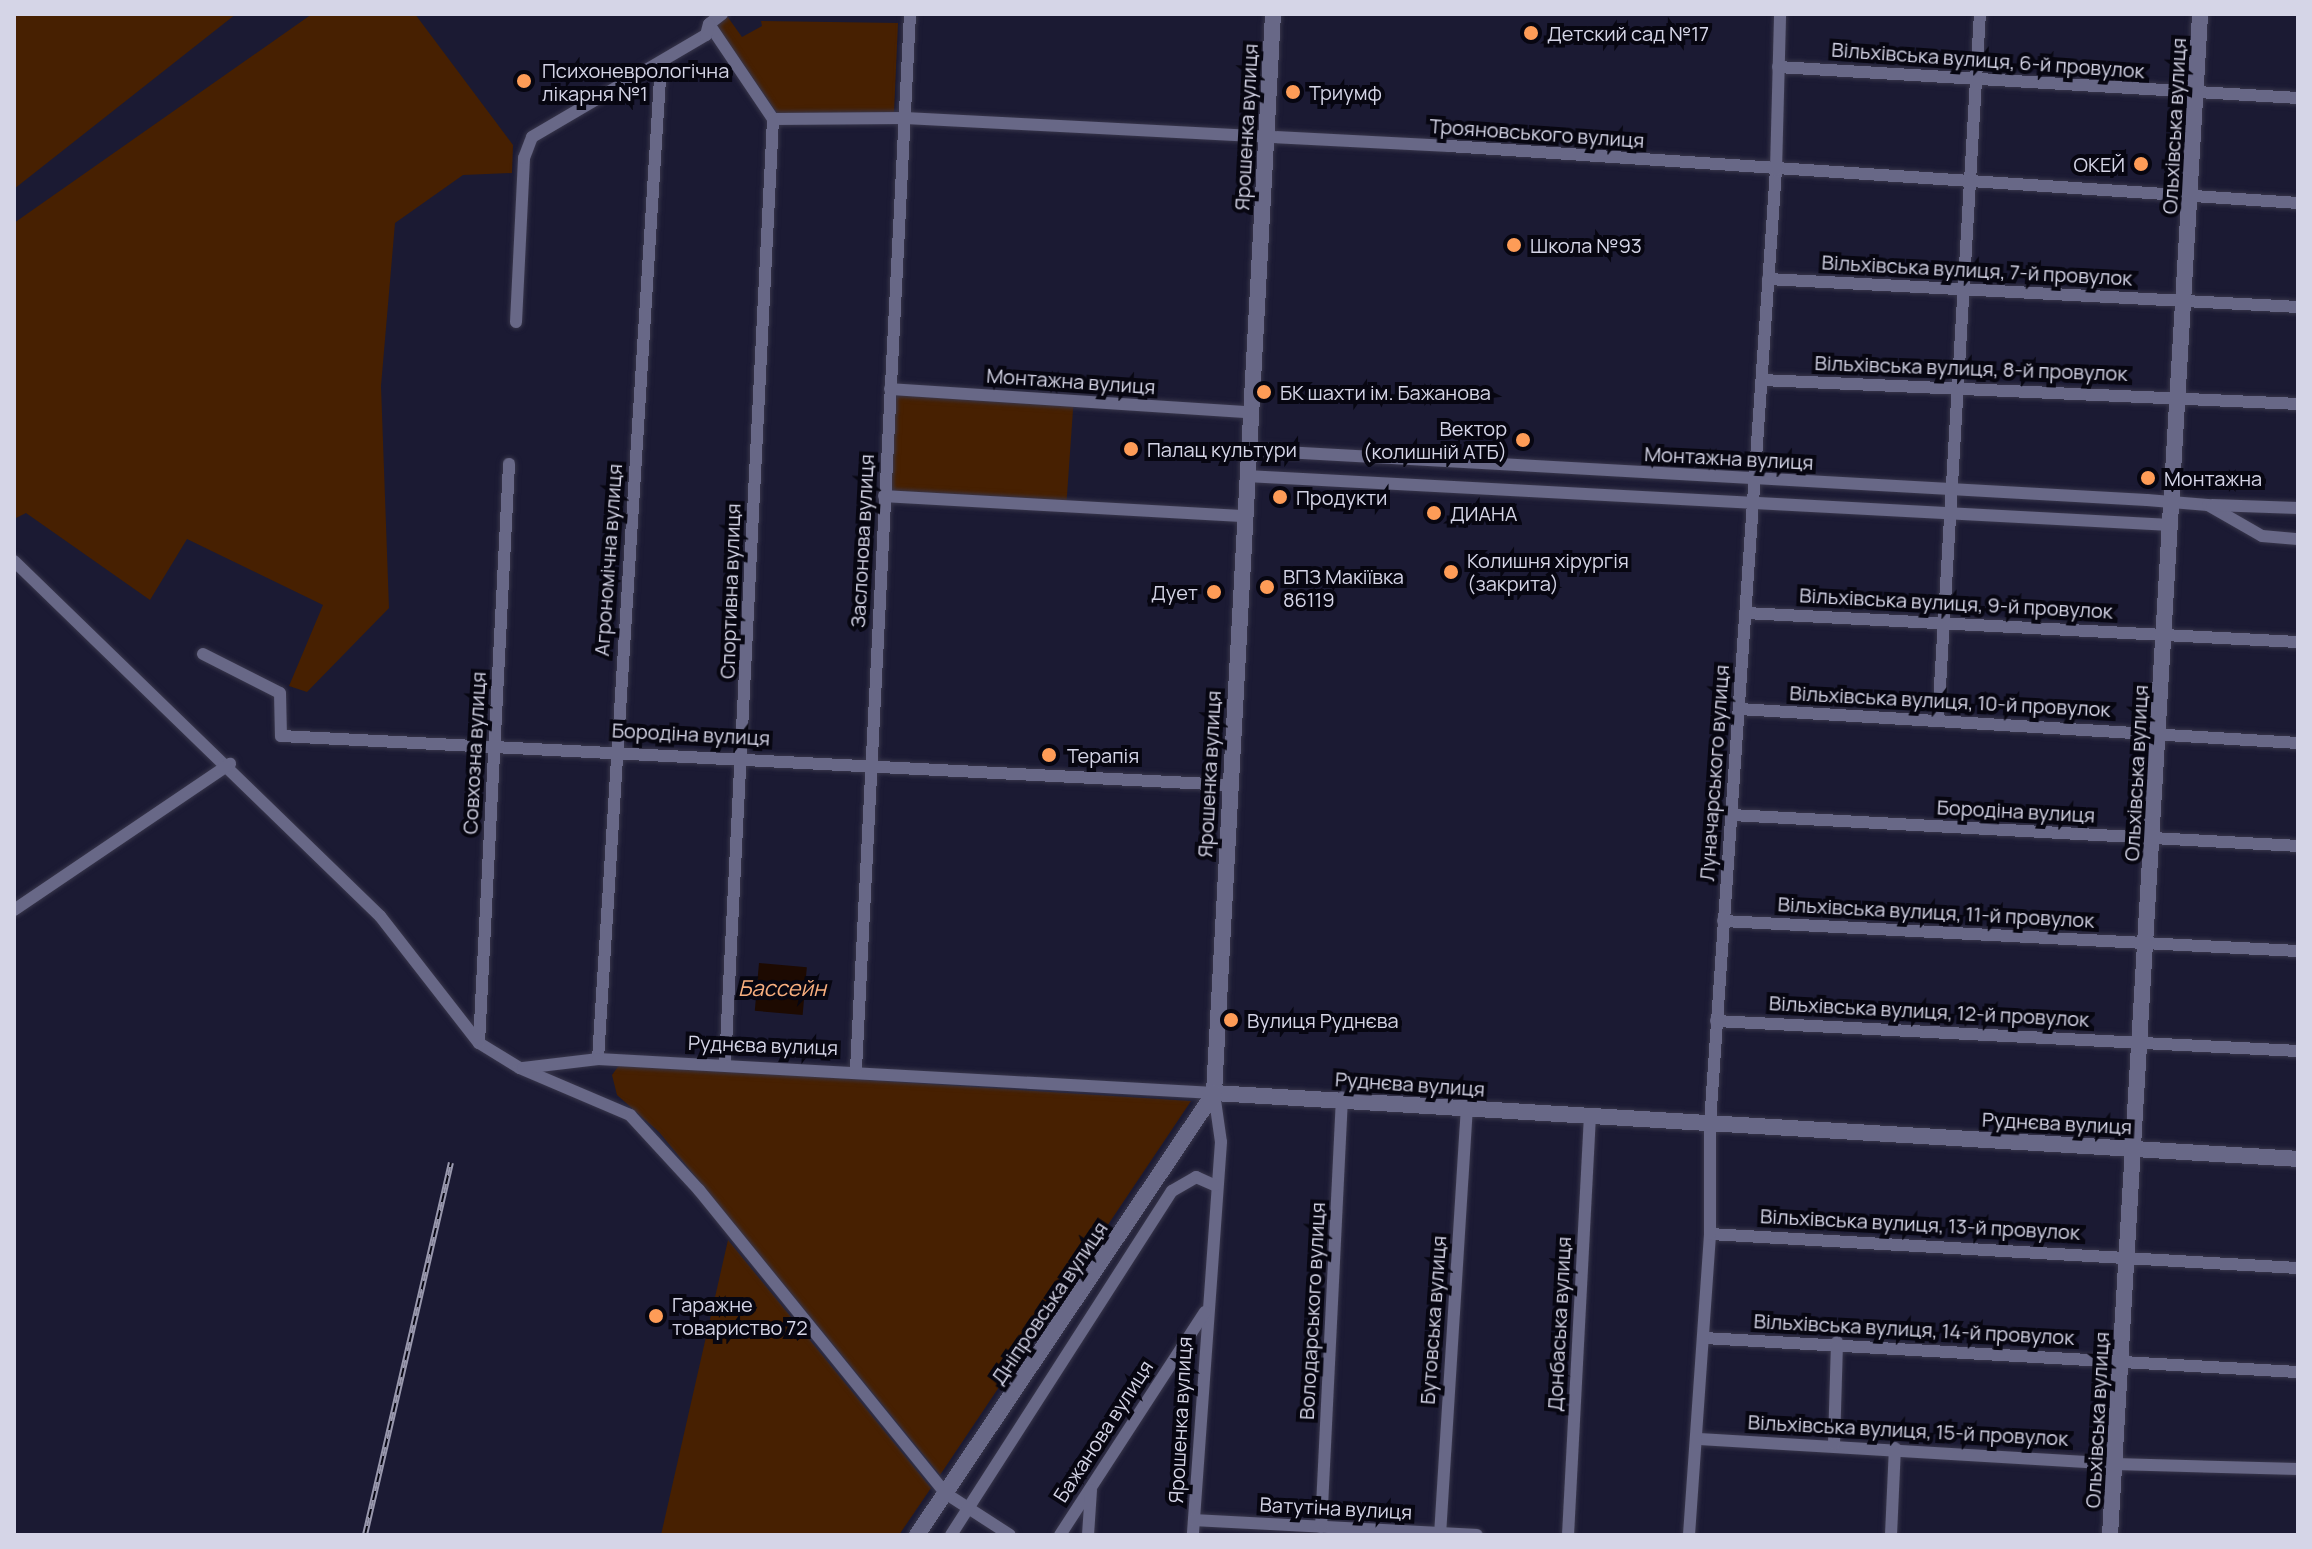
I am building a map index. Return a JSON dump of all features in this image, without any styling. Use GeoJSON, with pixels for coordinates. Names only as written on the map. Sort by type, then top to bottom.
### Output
{"type":"FeatureCollection","features":[{"type":"Feature","properties":{"kind":"street"},"geometry":{"type":"LineString","coordinates":[[516,322],[524,158],[532,137],[706,35],[709,24],[722,14]]}},
{"type":"Feature","properties":{"kind":"street","name":"Заслонова вулиця"},"geometry":{"type":"LineString","coordinates":[[856,1069],[910,14]]}},
{"type":"Feature","properties":{"kind":"street","name":"Ярошенка вулиця"},"geometry":{"type":"LineString","coordinates":[[1193,1535],[1214,1185],[1221,1120],[1214,1093],[1228,785],[1273,14]]}},
{"type":"Feature","properties":{"kind":"street","name":"Луначарського вулиця"},"geometry":{"type":"LineString","coordinates":[[1689,1535],[1699,1439],[1710,1234],[1710,1123],[1716,1021],[1776,170],[1780,14]]}},
{"type":"Feature","properties":{"kind":"street"},"geometry":{"type":"LineString","coordinates":[[1938,720],[1961,289],[1980,14]]}},
{"type":"Feature","properties":{"kind":"street","name":"Ольхівська вулиця"},"geometry":{"type":"LineString","coordinates":[[2110,1535],[2200,14]]}},
{"type":"Feature","properties":{"kind":"street"},"geometry":{"type":"LineString","coordinates":[[709,24],[773,119]]}},
{"type":"Feature","properties":{"kind":"street","name":"Агрономічна вулиця"},"geometry":{"type":"LineString","coordinates":[[598,1059],[615,751],[661,63]]}},
{"type":"Feature","properties":{"kind":"street","name":"Вільхівська вулиця, 6-й провулок"},"geometry":{"type":"LineString","coordinates":[[1778,67],[2298,98]]}},
{"type":"Feature","properties":{"kind":"street","name":"Трояновського вулиця"},"geometry":{"type":"LineString","coordinates":[[773,119],[905,118],[1776,170],[2189,200],[2298,203]]}},
{"type":"Feature","properties":{"kind":"street","name":"Спортивна вулиця"},"geometry":{"type":"LineString","coordinates":[[725,1064],[739,756],[744,749],[749,549],[773,119]]}},
{"type":"Feature","properties":{"kind":"street","name":"Вільхівська вулиця, 7-й провулок"},"geometry":{"type":"LineString","coordinates":[[1768,279],[2298,307]]}},
{"type":"Feature","properties":{"kind":"street","name":"Вільхівська вулиця, 8-й провулок"},"geometry":{"type":"LineString","coordinates":[[1762,380],[2298,404]]}},
{"type":"Feature","properties":{"kind":"street","name":"Монтажна вулиця"},"geometry":{"type":"LineString","coordinates":[[890,389],[1250,412]]}},
{"type":"Feature","properties":{"kind":"street","name":"Монтажна вулиця"},"geometry":{"type":"LineString","coordinates":[[1248,450],[1704,471],[1756,479],[2298,508]]}},
{"type":"Feature","properties":{"kind":"street","name":"Совхозна вулиця"},"geometry":{"type":"LineString","coordinates":[[479,1043],[509,464]]}},
{"type":"Feature","properties":{"kind":"street"},"geometry":{"type":"LineString","coordinates":[[1246,476],[2171,525]]}},
{"type":"Feature","properties":{"kind":"street"},"geometry":{"type":"LineString","coordinates":[[884,496],[1244,516]]}},
{"type":"Feature","properties":{"kind":"street","name":"Монтажна вулиця"},"geometry":{"type":"LineString","coordinates":[[2208,505],[2262,536],[2298,539]]}},
{"type":"Feature","properties":{"kind":"street"},"geometry":{"type":"LineString","coordinates":[[14,561],[230,764],[380,916],[479,1043],[520,1068],[616,1104],[641,1125],[945,1493],[1010,1535]]}},
{"type":"Feature","properties":{"kind":"street","name":"Вільхівська вулиця, 9-й провулок"},"geometry":{"type":"LineString","coordinates":[[1746,613],[2298,642]]}},
{"type":"Feature","properties":{"kind":"street","name":"Бородіна вулиця"},"geometry":{"type":"LineString","coordinates":[[203,654],[280,693],[281,736],[739,756],[1228,785]]}},
{"type":"Feature","properties":{"kind":"street","name":"Вільхівська вулиця, 10-й провулок"},"geometry":{"type":"LineString","coordinates":[[1739,709],[2298,743]]}},
{"type":"Feature","properties":{"kind":"street"},"geometry":{"type":"LineString","coordinates":[[14,910],[230,764]]}},
{"type":"Feature","properties":{"kind":"street","name":"Бородіна вулиця"},"geometry":{"type":"LineString","coordinates":[[1732,815],[2298,846]]}},
{"type":"Feature","properties":{"kind":"street","name":"Вільхівська вулиця, 11-й провулок"},"geometry":{"type":"LineString","coordinates":[[1723,921],[2298,951]]}},
{"type":"Feature","properties":{"kind":"street","name":"Вільхівська вулиця, 12-й провулок"},"geometry":{"type":"LineString","coordinates":[[1716,1021],[2298,1051]]}},
{"type":"Feature","properties":{"kind":"street","name":"Руднєва вулиця"},"geometry":{"type":"LineString","coordinates":[[520,1068],[598,1059],[856,1069],[2298,1159]]}},
{"type":"Feature","properties":{"kind":"street","name":"Дніпровська вулиця"},"geometry":{"type":"LineString","coordinates":[[917,1535],[1214,1093]]}},
{"type":"Feature","properties":{"kind":"street","name":"Володарського вулиця"},"geometry":{"type":"LineString","coordinates":[[1321,1527],[1342,1098]]}},
{"type":"Feature","properties":{"kind":"street","name":"Бутовська вулиця"},"geometry":{"type":"LineString","coordinates":[[1440,1534],[1467,1108]]}},
{"type":"Feature","properties":{"kind":"street","name":"Донбаська вулиця"},"geometry":{"type":"LineString","coordinates":[[1568,1535],[1590,1116]]}},
{"type":"Feature","properties":{"kind":"street","name":"Дніпровська вулиця"},"geometry":{"type":"LineString","coordinates":[[951,1535],[1172,1191],[1196,1177],[1214,1185]]}},
{"type":"Feature","properties":{"kind":"street","name":"Вільхівська вулиця, 13-й провулок"},"geometry":{"type":"LineString","coordinates":[[1710,1234],[2127,1255],[2298,1268]]}},
{"type":"Feature","properties":{"kind":"street","name":"Бажанова вулиця"},"geometry":{"type":"LineString","coordinates":[[1060,1535],[1206,1309]]}},
{"type":"Feature","properties":{"kind":"street","name":"Вільхівська вулиця, 14-й провулок"},"geometry":{"type":"LineString","coordinates":[[1704,1338],[1837,1342],[2298,1372]]}},
{"type":"Feature","properties":{"kind":"street"},"geometry":{"type":"LineString","coordinates":[[1834,1444],[1837,1342]]}},
{"type":"Feature","properties":{"kind":"street","name":"Вільхівська вулиця, 15-й провулок"},"geometry":{"type":"LineString","coordinates":[[1699,1439],[1834,1444],[2115,1464],[2298,1469]]}},
{"type":"Feature","properties":{"kind":"street"},"geometry":{"type":"LineString","coordinates":[[1891,1535],[1895,1448]]}},
{"type":"Feature","properties":{"kind":"street"},"geometry":{"type":"LineString","coordinates":[[1088,1535],[1091,1487]]}},
{"type":"Feature","properties":{"kind":"street","name":"Ватутіна вулиця"},"geometry":{"type":"LineString","coordinates":[[1194,1520],[1477,1535]]}},
{"type":"Feature","properties":{"kind":"shaded area"},"geometry":{"type":"Polygon","coordinates":[[[14,14],[236,14],[14,189],[14,14]]]}},
{"type":"Feature","properties":{"kind":"shaded area"},"geometry":{"type":"Polygon","coordinates":[[[312,14],[415,14],[513,145],[512,173],[463,175],[395,223],[381,386],[389,608],[307,692],[289,686],[323,605],[187,539],[150,600],[26,513],[14,519],[14,223],[312,14]]]}},
{"type":"Feature","properties":{"kind":"shaded area"},"geometry":{"type":"Polygon","coordinates":[[[727,16],[742,37],[762,26],[761,21],[898,23],[894,113],[777,113],[716,25],[727,16]]]}},
{"type":"Feature","properties":{"kind":"shaded area"},"geometry":{"type":"Polygon","coordinates":[[[890,389],[1074,402],[1066,509],[883,496],[890,389]]]}},
{"type":"Feature","properties":{"kind":"shaded area"},"geometry":{"type":"Polygon","coordinates":[[[620,1064],[1191,1101],[940,1475],[659,1132],[617,1095],[612,1075],[620,1064]]]}},
{"type":"Feature","properties":{"kind":"shaded area"},"geometry":{"type":"Polygon","coordinates":[[[728,1240],[931,1488],[899,1535],[661,1535],[728,1240]]]}},
{"type":"Feature","properties":{"kind":"water","name":"Бассейн"},"geometry":{"type":"Polygon","coordinates":[[[759,963],[807,967],[803,1015],[755,1011],[759,963]]]}},
{"type":"Feature","properties":{"kind":"railway"},"geometry":{"type":"LineString","coordinates":[[365,1535],[451,1163]]}},
{"type":"Feature","properties":{"kind":"place","name":"Детский сад №17"},"geometry":{"type":"Point","coordinates":[1531,33]}},
{"type":"Feature","properties":{"kind":"place","name":"Психоневрологічна лікарня №1"},"geometry":{"type":"Point","coordinates":[524,81]}},
{"type":"Feature","properties":{"kind":"place","name":"Триумф"},"geometry":{"type":"Point","coordinates":[1293,92]}},
{"type":"Feature","properties":{"kind":"place","name":"ОКЕЙ"},"geometry":{"type":"Point","coordinates":[2141,164]}},
{"type":"Feature","properties":{"kind":"place","name":"Школа №93"},"geometry":{"type":"Point","coordinates":[1514,245]}},
{"type":"Feature","properties":{"kind":"place","name":"БК шахти ім. Бажанова"},"geometry":{"type":"Point","coordinates":[1264,392]}},
{"type":"Feature","properties":{"kind":"place","name":"Вектор (колишній АТБ)"},"geometry":{"type":"Point","coordinates":[1523,440]}},
{"type":"Feature","properties":{"kind":"place","name":"Палац культури"},"geometry":{"type":"Point","coordinates":[1131,449]}},
{"type":"Feature","properties":{"kind":"place","name":"Монтажна"},"geometry":{"type":"Point","coordinates":[2148,478]}},
{"type":"Feature","properties":{"kind":"place","name":"Продукти"},"geometry":{"type":"Point","coordinates":[1280,497]}},
{"type":"Feature","properties":{"kind":"place","name":"ДИАНА"},"geometry":{"type":"Point","coordinates":[1434,513]}},
{"type":"Feature","properties":{"kind":"place","name":"Колишня хірургія (закрита)"},"geometry":{"type":"Point","coordinates":[1451,572]}},
{"type":"Feature","properties":{"kind":"place","name":"ВПЗ Макіївка 86119"},"geometry":{"type":"Point","coordinates":[1267,587]}},
{"type":"Feature","properties":{"kind":"place","name":"Дует"},"geometry":{"type":"Point","coordinates":[1214,592]}},
{"type":"Feature","properties":{"kind":"place","name":"Терапія"},"geometry":{"type":"Point","coordinates":[1049,755]}},
{"type":"Feature","properties":{"kind":"place","name":"Вулиця Руднєва"},"geometry":{"type":"Point","coordinates":[1231,1020]}},
{"type":"Feature","properties":{"kind":"place","name":"Гаражне товариство 72"},"geometry":{"type":"Point","coordinates":[656,1316]}}]}
